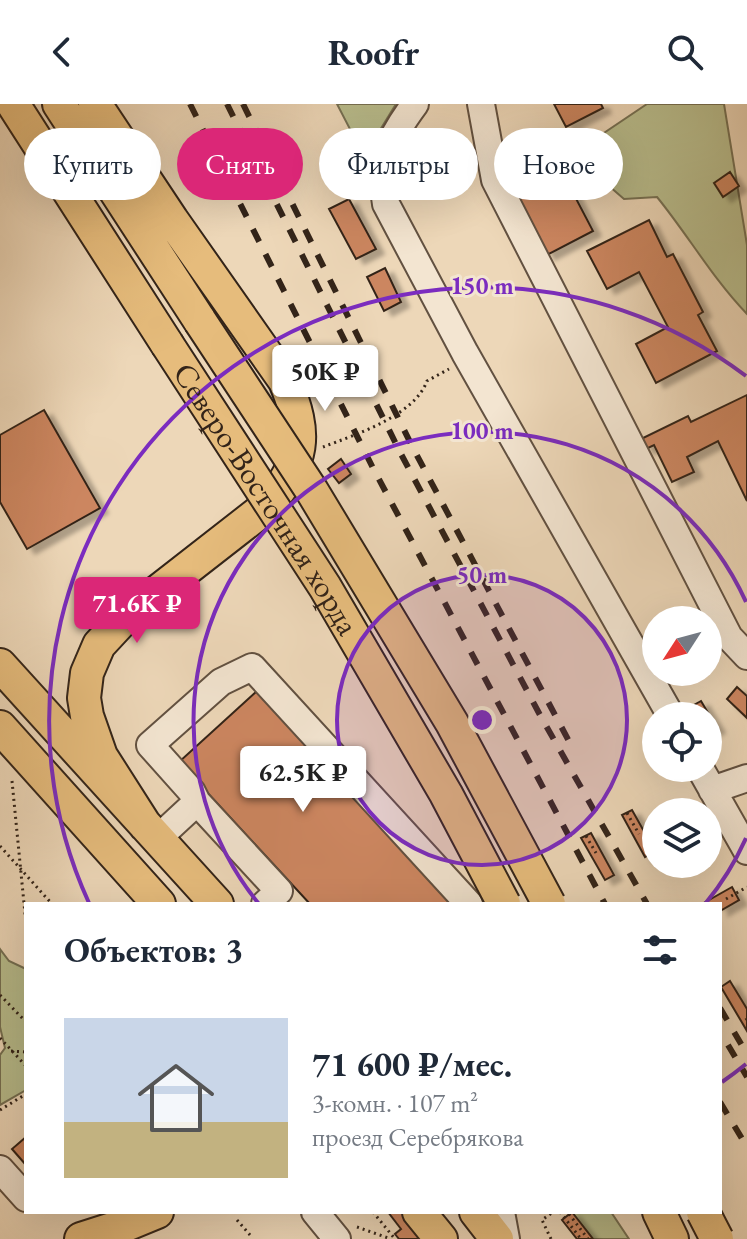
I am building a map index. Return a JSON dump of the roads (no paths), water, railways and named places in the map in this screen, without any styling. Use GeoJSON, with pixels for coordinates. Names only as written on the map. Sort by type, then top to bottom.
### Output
{"type":"FeatureCollection","features":[{"type":"Feature","properties":{"kind":"main road","name":"Северо-Восточная хорда"},"geometry":{"type":"LineString","coordinates":[[13,104],[325,587],[446,794],[503,902]]}},
{"type":"Feature","properties":{"kind":"main road","name":"Северо-Восточная хорда"},"geometry":{"type":"LineString","coordinates":[[59,104],[312,491],[443,710],[548,902]]}},
{"type":"Feature","properties":{"kind":"main road"},"geometry":{"type":"LineString","coordinates":[[95,104],[285,381],[297,410],[300,443],[289,477],[266,507],[125,617],[99,645],[87,673],[84,698],[87,716],[101,756],[151,832]]}},
{"type":"Feature","properties":{"kind":"main road"},"geometry":{"type":"LineString","coordinates":[[0,665],[215,902]]}},
{"type":"Feature","properties":{"kind":"main road"},"geometry":{"type":"LineString","coordinates":[[0,727],[157,902]]}},
{"type":"Feature","properties":{"kind":"main road"},"geometry":{"type":"LineString","coordinates":[[81,1239],[152,1214]]}},
{"type":"Feature","properties":{"kind":"main road"},"geometry":{"type":"LineString","coordinates":[[421,1214],[441,1239]]}},
{"type":"Feature","properties":{"kind":"main road"},"geometry":{"type":"LineString","coordinates":[[478,1214],[497,1239]]}},
{"type":"Feature","properties":{"kind":"main road"},"geometry":{"type":"LineString","coordinates":[[660,1214],[672,1239]]}},
{"type":"Feature","properties":{"kind":"main road"},"geometry":{"type":"LineString","coordinates":[[704,1214],[717,1239]]}},
{"type":"Feature","properties":{"kind":"street"},"geometry":{"type":"LineString","coordinates":[[415,104],[388,147],[382,181],[386,204],[465,353],[663,702]]}},
{"type":"Feature","properties":{"kind":"street"},"geometry":{"type":"LineString","coordinates":[[481,104],[495,180],[729,637],[747,656]]}},
{"type":"Feature","properties":{"kind":"street"},"geometry":{"type":"LineString","coordinates":[[275,890],[204,802],[150,745],[221,682],[252,667],[467,902]]}},
{"type":"Feature","properties":{"kind":"street"},"geometry":{"type":"LineString","coordinates":[[722,779],[747,778]]}},
{"type":"Feature","properties":{"kind":"street"},"geometry":{"type":"LineString","coordinates":[[708,782],[747,851]]}},
{"type":"Feature","properties":{"kind":"street"},"geometry":{"type":"LineString","coordinates":[[151,832],[204,802]]}},
{"type":"Feature","properties":{"kind":"street"},"geometry":{"type":"LineString","coordinates":[[0,1169],[24,1196]]}},
{"type":"Feature","properties":{"kind":"street"},"geometry":{"type":"LineString","coordinates":[[317,1214],[337,1239]]}},
{"type":"Feature","properties":{"kind":"street"},"geometry":{"type":"LineString","coordinates":[[501,1214],[506,1239]]}},
{"type":"Feature","properties":{"kind":"street"},"geometry":{"type":"LineString","coordinates":[[641,1214],[660,1239]]}},
{"type":"Feature","properties":{"kind":"street"},"geometry":{"type":"LineString","coordinates":[[667,1214],[686,1239]]}},
{"type":"Feature","properties":{"kind":"railway"},"geometry":{"type":"LineString","coordinates":[[190,104],[373,468],[604,902]]}},
{"type":"Feature","properties":{"kind":"railway"},"geometry":{"type":"LineString","coordinates":[[227,104],[401,454],[540,715],[646,902]]}},
{"type":"Feature","properties":{"kind":"railway"},"geometry":{"type":"LineString","coordinates":[[243,104],[413,448],[571,745]]}},
{"type":"Feature","properties":{"kind":"railway"},"geometry":{"type":"LineString","coordinates":[[722,1011],[747,1054]]}},
{"type":"Feature","properties":{"kind":"railway"},"geometry":{"type":"LineString","coordinates":[[728,1045],[747,1077]]}},
{"type":"Feature","properties":{"kind":"railway"},"geometry":{"type":"LineString","coordinates":[[722,1105],[747,1147]]}}]}
